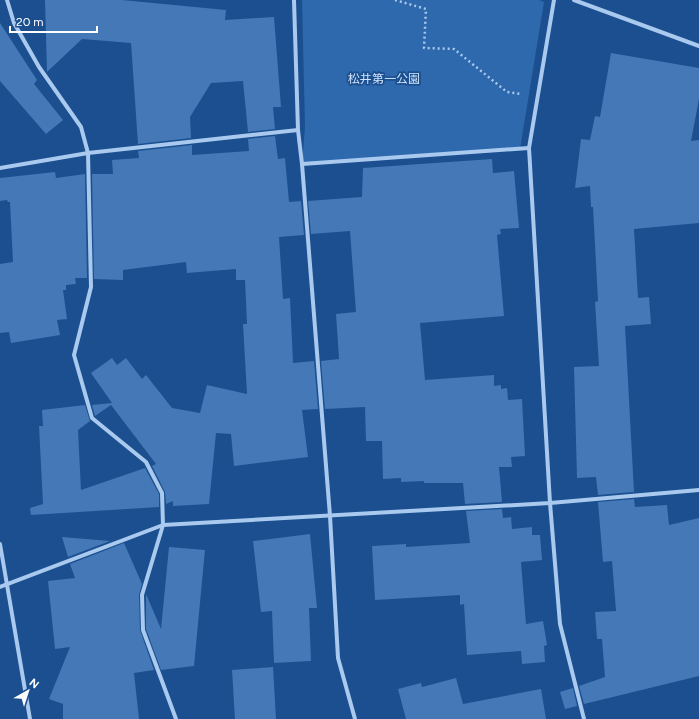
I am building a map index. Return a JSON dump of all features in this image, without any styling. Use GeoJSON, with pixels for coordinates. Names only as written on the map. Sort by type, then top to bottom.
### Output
{"type":"FeatureCollection","features":[{"type":"Feature","properties":{"kind":"street"},"geometry":{"type":"LineString","coordinates":[[7,0],[14,23],[39,67],[81,127],[88,153],[92,287],[74,355],[92,418],[146,462],[162,492],[163,525],[142,595],[142,630],[176,719]]}},
{"type":"Feature","properties":{"kind":"street"},"geometry":{"type":"LineString","coordinates":[[294,0],[298,130],[330,516],[338,658],[354,719]]}},
{"type":"Feature","properties":{"kind":"street"},"geometry":{"type":"LineString","coordinates":[[554,0],[529,148],[550,503],[560,624],[584,719]]}},
{"type":"Feature","properties":{"kind":"street"},"geometry":{"type":"LineString","coordinates":[[574,0],[699,46]]}},
{"type":"Feature","properties":{"kind":"street"},"geometry":{"type":"LineString","coordinates":[[0,168],[88,153],[298,130]]}},
{"type":"Feature","properties":{"kind":"street"},"geometry":{"type":"LineString","coordinates":[[302,164],[529,148]]}},
{"type":"Feature","properties":{"kind":"street"},"geometry":{"type":"LineString","coordinates":[[0,587],[163,525],[550,503],[699,490]]}},
{"type":"Feature","properties":{"kind":"street"},"geometry":{"type":"LineString","coordinates":[[0,544],[30,719]]}},
{"type":"Feature","properties":{"kind":"path"},"geometry":{"type":"LineString","coordinates":[[395,0],[426,9],[424,48],[454,48],[507,92],[537,97]]}},
{"type":"Feature","properties":{"kind":"green space","name":"松井第一公園"},"geometry":{"type":"Polygon","coordinates":[[[302,0],[539,0],[544,2],[520,149],[302,164],[305,127],[302,0]]]}},
{"type":"Feature","properties":{"kind":"building"},"geometry":{"type":"Polygon","coordinates":[[[45,0],[122,0],[226,10],[225,20],[274,17],[281,107],[273,107],[275,129],[248,132],[243,81],[211,83],[190,117],[191,138],[138,144],[131,43],[82,39],[47,72],[45,0]]]}},
{"type":"Feature","properties":{"kind":"building"},"geometry":{"type":"Polygon","coordinates":[[[0,23],[37,80],[34,84],[63,120],[46,134],[0,81],[0,23]]]}},
{"type":"Feature","properties":{"kind":"building"},"geometry":{"type":"Polygon","coordinates":[[[611,53],[699,68],[699,99],[691,141],[699,140],[699,223],[634,229],[638,298],[649,297],[651,324],[625,326],[634,492],[598,495],[596,477],[577,478],[574,367],[599,366],[595,302],[598,301],[593,207],[591,207],[590,186],[575,188],[581,139],[590,140],[595,116],[600,117],[611,53]]]}},
{"type":"Feature","properties":{"kind":"building"},"geometry":{"type":"Polygon","coordinates":[[[275,136],[278,159],[285,158],[289,202],[301,201],[304,235],[279,237],[283,299],[290,298],[293,363],[314,361],[318,409],[302,410],[308,457],[234,466],[231,434],[216,433],[209,504],[173,506],[173,501],[166,504],[165,492],[152,466],[156,464],[111,405],[95,416],[92,405],[112,403],[91,373],[112,358],[117,365],[126,358],[142,379],[146,375],[172,408],[200,413],[207,385],[247,394],[243,324],[247,324],[245,280],[236,280],[236,269],[187,273],[186,262],[123,270],[123,280],[94,279],[92,174],[113,174],[112,160],[139,158],[138,151],[192,145],[192,155],[249,151],[248,139],[275,136]]]}},
{"type":"Feature","properties":{"kind":"building"},"geometry":{"type":"Polygon","coordinates":[[[492,159],[493,173],[514,171],[519,228],[500,229],[501,234],[497,235],[504,316],[420,323],[425,380],[494,375],[494,386],[501,385],[501,389],[507,388],[508,400],[522,399],[525,456],[511,457],[512,467],[499,467],[502,502],[465,504],[463,483],[424,483],[424,481],[401,482],[401,478],[383,479],[382,441],[366,441],[365,407],[325,409],[321,361],[339,359],[336,314],[356,312],[350,231],[311,234],[308,201],[362,197],[363,168],[492,159]]]}},
{"type":"Feature","properties":{"kind":"building"},"geometry":{"type":"Polygon","coordinates":[[[55,172],[56,178],[85,174],[87,278],[75,278],[76,284],[66,285],[66,290],[63,290],[67,319],[57,320],[60,335],[11,343],[9,332],[0,333],[0,264],[13,262],[10,202],[7,200],[0,201],[0,178],[55,172]]]}},
{"type":"Feature","properties":{"kind":"building"},"geometry":{"type":"Polygon","coordinates":[[[85,405],[90,421],[78,430],[81,490],[145,468],[159,494],[159,507],[31,515],[30,508],[43,504],[39,426],[43,426],[42,410],[85,405]]]}},
{"type":"Feature","properties":{"kind":"building"},"geometry":{"type":"Polygon","coordinates":[[[634,499],[635,507],[667,505],[669,525],[699,518],[699,676],[584,704],[579,686],[605,677],[602,639],[597,639],[595,612],[616,611],[612,561],[603,562],[598,502],[634,499]]]}},
{"type":"Feature","properties":{"kind":"building"},"geometry":{"type":"Polygon","coordinates":[[[502,509],[503,518],[511,517],[512,529],[532,527],[532,535],[540,535],[542,560],[521,562],[526,624],[543,621],[547,645],[544,646],[545,662],[522,664],[521,651],[467,655],[464,604],[460,605],[460,595],[375,600],[372,546],[406,544],[406,547],[470,543],[466,511],[502,509]]]}},
{"type":"Feature","properties":{"kind":"building"},"geometry":{"type":"Polygon","coordinates":[[[310,534],[317,608],[309,608],[311,661],[274,663],[272,611],[261,612],[253,541],[310,534]]]}},
{"type":"Feature","properties":{"kind":"building"},"geometry":{"type":"Polygon","coordinates":[[[62,537],[110,541],[68,557],[62,537]]]}},
{"type":"Feature","properties":{"kind":"building"},"geometry":{"type":"Polygon","coordinates":[[[124,543],[142,584],[139,595],[140,630],[154,670],[134,673],[139,719],[63,719],[63,704],[49,699],[70,647],[55,649],[48,581],[75,578],[70,564],[124,543]]]}},
{"type":"Feature","properties":{"kind":"building"},"geometry":{"type":"Polygon","coordinates":[[[169,547],[205,550],[194,666],[161,670],[146,629],[146,594],[161,629],[169,547]]]}},
{"type":"Feature","properties":{"kind":"building"},"geometry":{"type":"Polygon","coordinates":[[[273,667],[276,719],[235,719],[232,670],[273,667]]]}},
{"type":"Feature","properties":{"kind":"building"},"geometry":{"type":"Polygon","coordinates":[[[456,678],[463,704],[541,689],[546,719],[406,719],[398,689],[421,683],[422,687],[456,678]]]}},
{"type":"Feature","properties":{"kind":"building"},"geometry":{"type":"Polygon","coordinates":[[[573,688],[577,706],[565,709],[560,692],[573,688]]]}}]}
